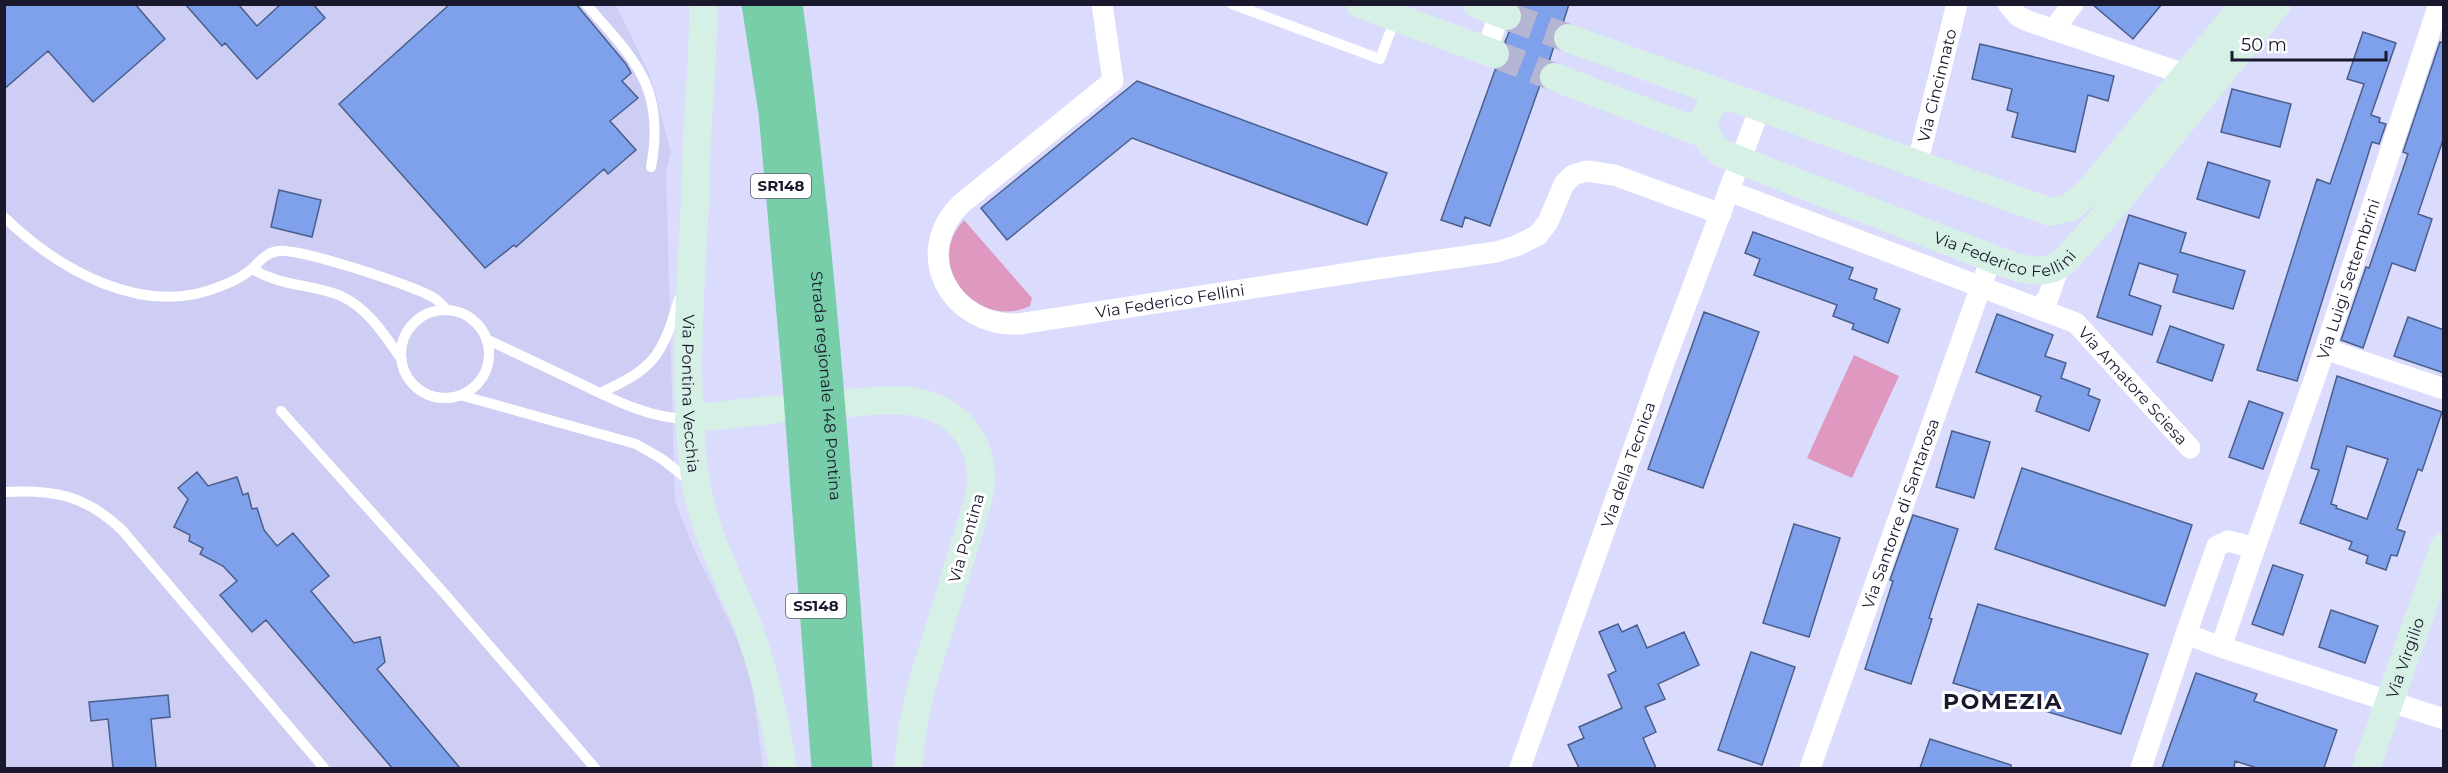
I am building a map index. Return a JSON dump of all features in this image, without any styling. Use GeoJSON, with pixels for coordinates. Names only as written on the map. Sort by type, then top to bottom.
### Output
{"type":"FeatureCollection","features":[{"type":"Feature","properties":{"kind":"highway","name":"Strada regionale 148 Pontina"},"geometry":{"type":"LineString","coordinates":[[758,4],[812,366]]}},
{"type":"Feature","properties":{"kind":"highway","name":"Strada regionale 148 Pontina"},"geometry":{"type":"LineString","coordinates":[[786,4],[799,106],[818,443],[856,768]]}},
{"type":"Feature","properties":{"kind":"highway"},"geometry":{"type":"LineString","coordinates":[[793,4],[799,106]]}},
{"type":"Feature","properties":{"kind":"highway","name":"SS148"},"geometry":{"type":"LineString","coordinates":[[818,443],[828,768]]}},
{"type":"Feature","properties":{"kind":"street","name":"Via Pontina Vecchia"},"geometry":{"type":"LineString","coordinates":[[703,4],[703,61],[698,122],[688,356],[689,419],[697,488],[712,545],[746,621],[762,666],[775,719],[783,768]]}},
{"type":"Feature","properties":{"kind":"street","name":"Via Federico Fellini"},"geometry":{"type":"LineString","coordinates":[[1102,4],[1113,81],[961,204],[944,228],[939,249],[939,264],[945,286],[969,311],[990,322],[1019,324],[1376,268],[1496,252],[1516,246],[1538,235],[1548,222],[1564,184],[1573,175],[1586,171],[1614,175],[1721,213]]}},
{"type":"Feature","properties":{"kind":"street"},"geometry":{"type":"LineString","coordinates":[[1360,4],[1491,53],[1495,11]]}},
{"type":"Feature","properties":{"kind":"street","name":"Via Cincinnato"},"geometry":{"type":"LineString","coordinates":[[1917,165],[1957,4]]}},
{"type":"Feature","properties":{"kind":"street"},"geometry":{"type":"LineString","coordinates":[[2008,4],[2013,12],[2023,18],[2197,83]]}},
{"type":"Feature","properties":{"kind":"street"},"geometry":{"type":"LineString","coordinates":[[2053,30],[2073,4]]}},
{"type":"Feature","properties":{"kind":"street","name":"Via Federico Fellini"},"geometry":{"type":"LineString","coordinates":[[1554,77],[1707,135],[1717,150],[1740,162],[1991,258],[2031,271],[2046,270],[2062,263],[2111,209],[2197,83],[2245,4]]}},
{"type":"Feature","properties":{"kind":"street","name":"Via Federico Fellini"},"geometry":{"type":"LineString","coordinates":[[1568,38],[2043,212],[2064,210],[2080,201],[2277,4]]}},
{"type":"Feature","properties":{"kind":"street","name":"Via Luigi Settembrini"},"geometry":{"type":"LineString","coordinates":[[2221,647],[2325,350],[2439,4]]}},
{"type":"Feature","properties":{"kind":"street"},"geometry":{"type":"LineString","coordinates":[[1707,135],[1704,124],[1706,111],[1717,99],[1729,97]]}},
{"type":"Feature","properties":{"kind":"street","name":"Via della Tecnica"},"geometry":{"type":"LineString","coordinates":[[1520,768],[1664,363],[1760,108]]}},
{"type":"Feature","properties":{"kind":"street","name":"Via Federico Fellini"},"geometry":{"type":"LineString","coordinates":[[1729,191],[2076,323]]}},
{"type":"Feature","properties":{"kind":"street"},"geometry":{"type":"LineString","coordinates":[[2039,309],[2048,298],[2070,249],[2067,233],[2061,223],[2043,212]]}},
{"type":"Feature","properties":{"kind":"street","name":"Via Santorre di Santarosa"},"geometry":{"type":"LineString","coordinates":[[1810,768],[1991,258]]}},
{"type":"Feature","properties":{"kind":"street","name":"Via Amatore Sciesa"},"geometry":{"type":"LineString","coordinates":[[2076,323],[2190,448]]}},
{"type":"Feature","properties":{"kind":"street"},"geometry":{"type":"LineString","coordinates":[[2325,350],[2444,389]]}},
{"type":"Feature","properties":{"kind":"street","name":"Via Pontina"},"geometry":{"type":"LineString","coordinates":[[849,403],[909,401],[943,411],[954,418],[967,432],[976,448],[981,465],[981,489],[978,501],[916,708],[908,768]]}},
{"type":"Feature","properties":{"kind":"street"},"geometry":{"type":"LineString","coordinates":[[689,419],[779,409]]}},
{"type":"Feature","properties":{"kind":"street"},"geometry":{"type":"LineString","coordinates":[[2142,768],[2217,546],[2223,542],[2233,542],[2249,548],[2253,553]]}},
{"type":"Feature","properties":{"kind":"street","name":"Via Virgilio"},"geometry":{"type":"LineString","coordinates":[[2366,768],[2389,701],[2436,592],[2444,548]]}},
{"type":"Feature","properties":{"kind":"street"},"geometry":{"type":"LineString","coordinates":[[2186,634],[2444,719]]}},
{"type":"Feature","properties":{"kind":"lane"},"geometry":{"type":"LineString","coordinates":[[586,4],[633,59],[647,87],[654,109],[656,126],[651,167]]}},
{"type":"Feature","properties":{"kind":"lane"},"geometry":{"type":"LineString","coordinates":[[1232,4],[1380,59],[1395,19]]}},
{"type":"Feature","properties":{"kind":"lane"},"geometry":{"type":"LineString","coordinates":[[4,218],[20,233],[66,266],[93,280],[119,289],[158,296],[196,295],[224,285],[252,269],[270,253],[281,250],[296,252],[408,285],[435,298],[447,310]]}},
{"type":"Feature","properties":{"kind":"lane"},"geometry":{"type":"LineString","coordinates":[[600,393],[635,376],[656,357],[669,333],[692,246]]}},
{"type":"Feature","properties":{"kind":"lane"},"geometry":{"type":"LineString","coordinates":[[252,269],[278,282],[327,292],[349,300],[368,317],[402,360],[409,378],[423,391],[441,397],[460,395],[470,390],[485,373],[489,350],[486,339],[475,321],[464,314],[447,310],[435,311],[413,324],[402,347],[402,360]]}},
{"type":"Feature","properties":{"kind":"lane"},"geometry":{"type":"LineString","coordinates":[[486,339],[600,393],[655,415],[689,419]]}},
{"type":"Feature","properties":{"kind":"lane"},"geometry":{"type":"LineString","coordinates":[[460,395],[636,444],[671,465],[697,488]]}},
{"type":"Feature","properties":{"kind":"lane"},"geometry":{"type":"LineString","coordinates":[[281,411],[443,592],[595,768]]}},
{"type":"Feature","properties":{"kind":"lane"},"geometry":{"type":"LineString","coordinates":[[4,492],[45,491],[64,494],[87,503],[106,515],[122,530],[324,768]]}},
{"type":"Feature","properties":{"kind":"shaded area"},"geometry":{"type":"Polygon","coordinates":[[[5,5],[616,5],[650,75],[671,152],[666,172],[675,501],[694,549],[737,638],[752,682],[763,768],[5,768],[5,5]]]}},
{"type":"Feature","properties":{"kind":"shaded area"},"geometry":{"type":"Polygon","coordinates":[[[964,220],[1032,298],[1030,306],[1010,311],[991,309],[975,301],[961,289],[952,273],[949,256],[953,237],[964,220]]]}},
{"type":"Feature","properties":{"kind":"shaded area"},"geometry":{"type":"Polygon","coordinates":[[[1854,355],[1899,376],[1852,478],[1807,458],[1854,355]]]}},
{"type":"Feature","properties":{"kind":"building"},"geometry":{"type":"Polygon","coordinates":[[[4,4],[135,4],[165,39],[93,102],[48,51],[4,89],[4,4]]]}},
{"type":"Feature","properties":{"kind":"building"},"geometry":{"type":"Polygon","coordinates":[[[185,4],[238,4],[257,26],[281,4],[313,4],[325,18],[257,79],[225,43],[222,46],[185,4]]]}},
{"type":"Feature","properties":{"kind":"building"},"geometry":{"type":"Polygon","coordinates":[[[450,4],[576,4],[626,64],[631,73],[622,81],[638,98],[610,121],[636,150],[608,174],[604,169],[516,247],[514,245],[485,268],[339,104],[450,4]]]}},
{"type":"Feature","properties":{"kind":"building"},"geometry":{"type":"Polygon","coordinates":[[[1519,4],[1569,4],[1563,23],[1557,26],[1552,33],[1554,46],[1549,62],[1543,65],[1538,72],[1540,85],[1490,226],[1465,217],[1462,227],[1441,220],[1495,70],[1505,67],[1511,59],[1511,51],[1505,42],[1509,32],[1517,29],[1522,22],[1523,13],[1519,4]]]}},
{"type":"Feature","properties":{"kind":"building"},"geometry":{"type":"Polygon","coordinates":[[[2092,4],[2162,4],[2133,39],[2092,4]]]}},
{"type":"Feature","properties":{"kind":"building"},"geometry":{"type":"Polygon","coordinates":[[[2363,32],[2396,43],[2371,115],[2380,118],[2379,122],[2386,124],[2379,144],[2372,142],[2297,381],[2257,370],[2317,179],[2330,184],[2364,84],[2347,79],[2363,32]]]}},
{"type":"Feature","properties":{"kind":"building"},"geometry":{"type":"Polygon","coordinates":[[[2440,42],[2444,43],[2444,137],[2418,214],[2432,219],[2415,271],[2392,263],[2363,348],[2341,340],[2366,267],[2369,268],[2408,154],[2403,152],[2440,42]]]}},
{"type":"Feature","properties":{"kind":"building"},"geometry":{"type":"Polygon","coordinates":[[[1980,44],[2114,76],[2108,101],[2088,95],[2075,152],[2012,137],[2018,113],[2007,110],[2012,89],[1972,79],[1980,44]]]}},
{"type":"Feature","properties":{"kind":"building"},"geometry":{"type":"Polygon","coordinates":[[[1137,81],[1387,173],[1367,225],[1132,138],[1007,240],[981,208],[1137,81]]]}},
{"type":"Feature","properties":{"kind":"building"},"geometry":{"type":"Polygon","coordinates":[[[2232,89],[2291,104],[2280,147],[2221,132],[2232,89]]]}},
{"type":"Feature","properties":{"kind":"building"},"geometry":{"type":"Polygon","coordinates":[[[2208,162],[2270,181],[2259,218],[2197,199],[2208,162]]]}},
{"type":"Feature","properties":{"kind":"building"},"geometry":{"type":"Polygon","coordinates":[[[279,190],[321,200],[312,237],[271,227],[279,190]]]}},
{"type":"Feature","properties":{"kind":"building"},"geometry":{"type":"Polygon","coordinates":[[[2129,215],[2186,233],[2180,252],[2245,271],[2233,309],[2173,292],[2178,275],[2139,263],[2129,295],[2161,306],[2152,335],[2097,317],[2129,215]]]}},
{"type":"Feature","properties":{"kind":"building"},"geometry":{"type":"Polygon","coordinates":[[[1753,232],[1853,268],[1849,279],[1877,289],[1874,299],[1900,309],[1888,343],[1852,329],[1854,324],[1833,316],[1837,305],[1754,275],[1760,259],[1745,253],[1753,232]]]}},
{"type":"Feature","properties":{"kind":"building"},"geometry":{"type":"Polygon","coordinates":[[[1704,312],[1759,332],[1703,488],[1648,469],[1704,312]]]}},
{"type":"Feature","properties":{"kind":"building"},"geometry":{"type":"Polygon","coordinates":[[[1997,314],[2053,335],[2045,356],[2066,363],[2061,378],[2090,389],[2088,395],[2100,400],[2089,431],[2036,411],[2041,396],[1976,372],[1997,314]]]}},
{"type":"Feature","properties":{"kind":"building"},"geometry":{"type":"Polygon","coordinates":[[[2408,317],[2444,330],[2444,373],[2394,356],[2408,317]]]}},
{"type":"Feature","properties":{"kind":"building"},"geometry":{"type":"Polygon","coordinates":[[[2170,326],[2224,345],[2212,381],[2157,362],[2170,326]]]}},
{"type":"Feature","properties":{"kind":"building"},"geometry":{"type":"Polygon","coordinates":[[[2337,376],[2442,412],[2422,471],[2418,469],[2397,529],[2405,532],[2397,556],[2391,555],[2386,570],[2366,563],[2368,556],[2349,549],[2352,542],[2300,523],[2319,470],[2311,468],[2337,376]],[[2347,446],[2331,504],[2367,519],[2388,459],[2347,446]]]}},
{"type":"Feature","properties":{"kind":"building"},"geometry":{"type":"Polygon","coordinates":[[[2249,401],[2283,413],[2263,469],[2229,457],[2249,401]]]}},
{"type":"Feature","properties":{"kind":"building"},"geometry":{"type":"Polygon","coordinates":[[[1952,431],[1990,442],[1974,498],[1936,487],[1952,431]]]}},
{"type":"Feature","properties":{"kind":"building"},"geometry":{"type":"Polygon","coordinates":[[[2022,468],[2192,525],[2165,606],[1995,549],[2022,468]]]}},
{"type":"Feature","properties":{"kind":"building"},"geometry":{"type":"Polygon","coordinates":[[[197,472],[208,486],[237,477],[243,495],[248,493],[252,509],[257,508],[264,530],[277,546],[293,533],[329,576],[311,591],[354,643],[380,637],[385,662],[377,669],[460,768],[392,768],[266,620],[252,632],[220,595],[237,581],[223,566],[200,554],[203,548],[189,541],[190,535],[174,527],[188,499],[178,488],[197,472]]]}},
{"type":"Feature","properties":{"kind":"building"},"geometry":{"type":"Polygon","coordinates":[[[1913,515],[1958,529],[1929,618],[1932,619],[1911,684],[1865,669],[1893,581],[1890,580],[1913,515]]]}},
{"type":"Feature","properties":{"kind":"building"},"geometry":{"type":"Polygon","coordinates":[[[1794,524],[1840,538],[1809,637],[1763,623],[1794,524]]]}},
{"type":"Feature","properties":{"kind":"building"},"geometry":{"type":"Polygon","coordinates":[[[2273,565],[2303,575],[2283,635],[2252,624],[2273,565]]]}},
{"type":"Feature","properties":{"kind":"building"},"geometry":{"type":"Polygon","coordinates":[[[1978,604],[2148,654],[2121,734],[1953,683],[1978,604]]]}},
{"type":"Feature","properties":{"kind":"building"},"geometry":{"type":"Polygon","coordinates":[[[2331,610],[2378,626],[2365,663],[2319,647],[2331,610]]]}},
{"type":"Feature","properties":{"kind":"building"},"geometry":{"type":"Polygon","coordinates":[[[1618,624],[1622,632],[1637,625],[1647,648],[1684,632],[1699,665],[1658,684],[1665,699],[1645,707],[1656,732],[1643,738],[1656,768],[1579,768],[1568,745],[1584,738],[1579,727],[1622,708],[1608,675],[1616,671],[1599,632],[1618,624]]]}},
{"type":"Feature","properties":{"kind":"building"},"geometry":{"type":"Polygon","coordinates":[[[1751,652],[1795,667],[1762,765],[1718,750],[1751,652]]]}},
{"type":"Feature","properties":{"kind":"building"},"geometry":{"type":"Polygon","coordinates":[[[2196,673],[2257,694],[2254,701],[2337,730],[2324,768],[2257,768],[2235,761],[2234,768],[2162,768],[2196,673]]]}},
{"type":"Feature","properties":{"kind":"building"},"geometry":{"type":"Polygon","coordinates":[[[168,695],[170,717],[151,719],[156,768],[113,768],[108,719],[91,721],[89,702],[168,695]]]}},
{"type":"Feature","properties":{"kind":"building"},"geometry":{"type":"Polygon","coordinates":[[[1930,739],[2011,765],[2011,768],[1920,768],[1930,739]]]}},
{"type":"Feature","properties":{"kind":"tunnel"},"geometry":{"type":"LineString","coordinates":[[1507,16],[1568,38]]}},
{"type":"Feature","properties":{"kind":"tunnel"},"geometry":{"type":"LineString","coordinates":[[1495,54],[1554,77]]}},
{"type":"Feature","properties":{"kind":"district","name":"POMEZIA"},"geometry":{"type":"Point","coordinates":[2003,701]}}]}
